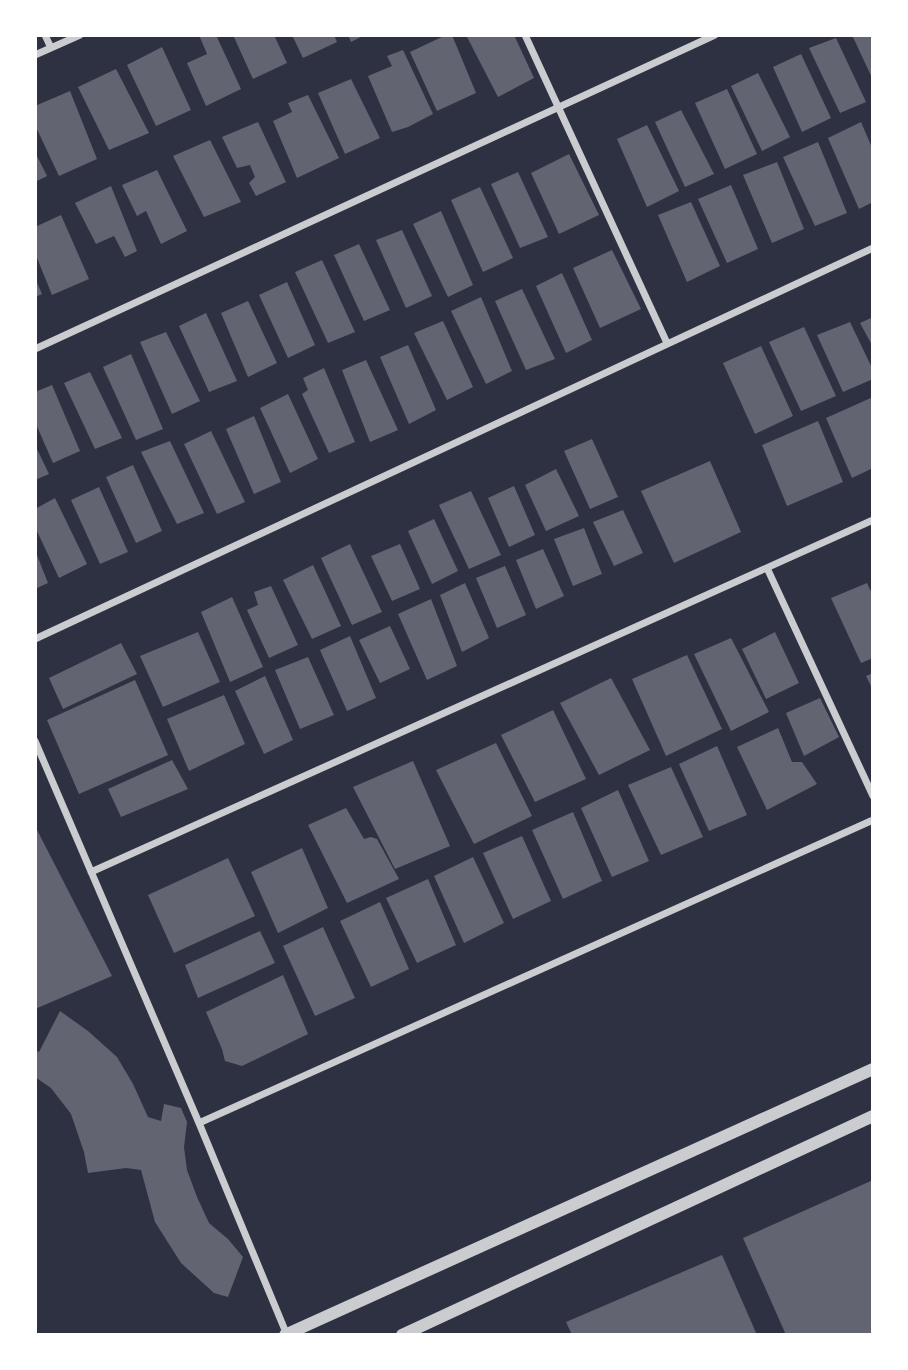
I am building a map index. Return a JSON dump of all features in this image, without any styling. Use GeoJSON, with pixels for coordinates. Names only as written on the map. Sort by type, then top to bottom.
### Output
{"type":"FeatureCollection","features":[{"type":"Feature","properties":{"kind":"street"},"geometry":{"type":"LineString","coordinates":[[45,35],[51,48]]}},
{"type":"Feature","properties":{"kind":"street"},"geometry":{"type":"LineString","coordinates":[[35,55],[80,35]]}},
{"type":"Feature","properties":{"kind":"street"},"geometry":{"type":"LineString","coordinates":[[525,35],[667,343]]}},
{"type":"Feature","properties":{"kind":"street"},"geometry":{"type":"LineString","coordinates":[[35,349],[715,35]]}},
{"type":"Feature","properties":{"kind":"street"},"geometry":{"type":"LineString","coordinates":[[35,639],[873,248]]}},
{"type":"Feature","properties":{"kind":"street"},"geometry":{"type":"LineString","coordinates":[[91,872],[873,520]]}},
{"type":"Feature","properties":{"kind":"street"},"geometry":{"type":"LineString","coordinates":[[768,568],[873,796]]}},
{"type":"Feature","properties":{"kind":"street"},"geometry":{"type":"LineString","coordinates":[[35,741],[200,1123],[286,1335],[873,1069]]}},
{"type":"Feature","properties":{"kind":"street"},"geometry":{"type":"LineString","coordinates":[[200,1123],[873,820]]}},
{"type":"Feature","properties":{"kind":"street"},"geometry":{"type":"LineString","coordinates":[[402,1335],[873,1116]]}},
{"type":"Feature","properties":{"kind":"building"},"geometry":{"type":"Polygon","coordinates":[[[199,35],[216,35],[241,89],[206,106],[187,63],[207,54],[199,35]]]}},
{"type":"Feature","properties":{"kind":"building"},"geometry":{"type":"Polygon","coordinates":[[[233,35],[274,35],[287,63],[253,79],[233,35]]]}},
{"type":"Feature","properties":{"kind":"building"},"geometry":{"type":"Polygon","coordinates":[[[292,35],[334,35],[337,42],[303,58],[292,35]]]}},
{"type":"Feature","properties":{"kind":"building"},"geometry":{"type":"Polygon","coordinates":[[[348,35],[365,35],[351,42],[348,35]]]}},
{"type":"Feature","properties":{"kind":"building"},"geometry":{"type":"Polygon","coordinates":[[[446,35],[452,35],[476,93],[437,111],[410,52],[446,35]]]}},
{"type":"Feature","properties":{"kind":"building"},"geometry":{"type":"Polygon","coordinates":[[[466,35],[514,35],[534,78],[498,97],[466,35]]]}},
{"type":"Feature","properties":{"kind":"building"},"geometry":{"type":"Polygon","coordinates":[[[852,35],[873,35],[873,80],[852,35]]]}},
{"type":"Feature","properties":{"kind":"building"},"geometry":{"type":"Polygon","coordinates":[[[836,38],[866,102],[840,113],[809,48],[836,38]]]}},
{"type":"Feature","properties":{"kind":"building"},"geometry":{"type":"Polygon","coordinates":[[[162,47],[191,110],[156,126],[127,65],[162,47]]]}},
{"type":"Feature","properties":{"kind":"building"},"geometry":{"type":"Polygon","coordinates":[[[403,50],[433,114],[392,132],[368,76],[392,66],[387,56],[403,50]]]}},
{"type":"Feature","properties":{"kind":"building"},"geometry":{"type":"Polygon","coordinates":[[[801,54],[831,118],[802,132],[773,67],[801,54]]]}},
{"type":"Feature","properties":{"kind":"building"},"geometry":{"type":"Polygon","coordinates":[[[116,69],[149,133],[109,150],[78,87],[116,69]]]}},
{"type":"Feature","properties":{"kind":"building"},"geometry":{"type":"Polygon","coordinates":[[[758,73],[790,137],[762,151],[731,86],[758,73]]]}},
{"type":"Feature","properties":{"kind":"building"},"geometry":{"type":"Polygon","coordinates":[[[351,79],[380,138],[345,154],[318,93],[351,79]]]}},
{"type":"Feature","properties":{"kind":"building"},"geometry":{"type":"Polygon","coordinates":[[[727,89],[757,154],[725,169],[695,103],[727,89]]]}},
{"type":"Feature","properties":{"kind":"building"},"geometry":{"type":"Polygon","coordinates":[[[70,91],[97,159],[59,176],[35,125],[35,106],[70,91]]]}},
{"type":"Feature","properties":{"kind":"building"},"geometry":{"type":"Polygon","coordinates":[[[308,95],[339,158],[297,178],[273,121],[292,112],[288,103],[308,95]]]}},
{"type":"Feature","properties":{"kind":"building"},"geometry":{"type":"Polygon","coordinates":[[[681,110],[714,174],[685,187],[655,122],[681,110]]]}},
{"type":"Feature","properties":{"kind":"building"},"geometry":{"type":"Polygon","coordinates":[[[258,122],[286,182],[256,196],[249,183],[255,177],[250,165],[237,168],[222,137],[258,122]]]}},
{"type":"Feature","properties":{"kind":"building"},"geometry":{"type":"Polygon","coordinates":[[[861,122],[873,150],[873,202],[859,209],[828,138],[861,122]]]}},
{"type":"Feature","properties":{"kind":"building"},"geometry":{"type":"Polygon","coordinates":[[[647,125],[679,191],[647,207],[617,139],[647,125]]]}},
{"type":"Feature","properties":{"kind":"building"},"geometry":{"type":"Polygon","coordinates":[[[210,140],[241,202],[204,217],[173,156],[210,140]]]}},
{"type":"Feature","properties":{"kind":"building"},"geometry":{"type":"Polygon","coordinates":[[[818,142],[847,213],[815,226],[783,157],[818,142]]]}},
{"type":"Feature","properties":{"kind":"building"},"geometry":{"type":"Polygon","coordinates":[[[35,152],[47,176],[35,182],[35,152]]]}},
{"type":"Feature","properties":{"kind":"building"},"geometry":{"type":"Polygon","coordinates":[[[569,154],[599,215],[559,234],[531,173],[569,154]]]}},
{"type":"Feature","properties":{"kind":"building"},"geometry":{"type":"Polygon","coordinates":[[[777,162],[804,229],[772,243],[743,175],[777,162]]]}},
{"type":"Feature","properties":{"kind":"building"},"geometry":{"type":"Polygon","coordinates":[[[157,170],[187,231],[161,244],[146,211],[137,216],[122,185],[157,170]]]}},
{"type":"Feature","properties":{"kind":"building"},"geometry":{"type":"Polygon","coordinates":[[[518,172],[548,237],[520,248],[491,184],[518,172]]]}},
{"type":"Feature","properties":{"kind":"building"},"geometry":{"type":"Polygon","coordinates":[[[731,185],[758,249],[727,263],[698,199],[731,185]]]}},
{"type":"Feature","properties":{"kind":"building"},"geometry":{"type":"Polygon","coordinates":[[[111,186],[137,251],[125,257],[114,236],[96,244],[75,203],[111,186]]]}},
{"type":"Feature","properties":{"kind":"building"},"geometry":{"type":"Polygon","coordinates":[[[480,187],[513,258],[483,272],[451,200],[480,187]]]}},
{"type":"Feature","properties":{"kind":"building"},"geometry":{"type":"Polygon","coordinates":[[[691,202],[720,266],[687,282],[658,215],[691,202]]]}},
{"type":"Feature","properties":{"kind":"building"},"geometry":{"type":"Polygon","coordinates":[[[441,211],[473,285],[448,297],[413,224],[441,211]]]}},
{"type":"Feature","properties":{"kind":"building"},"geometry":{"type":"Polygon","coordinates":[[[61,215],[89,279],[52,295],[35,253],[35,227],[61,215]]]}},
{"type":"Feature","properties":{"kind":"building"},"geometry":{"type":"Polygon","coordinates":[[[402,230],[432,296],[406,308],[376,240],[402,230]]]}},
{"type":"Feature","properties":{"kind":"building"},"geometry":{"type":"Polygon","coordinates":[[[359,244],[390,310],[364,321],[334,255],[359,244]]]}},
{"type":"Feature","properties":{"kind":"building"},"geometry":{"type":"Polygon","coordinates":[[[612,250],[641,309],[600,328],[573,268],[612,250]]]}},
{"type":"Feature","properties":{"kind":"building"},"geometry":{"type":"Polygon","coordinates":[[[322,260],[355,332],[328,343],[295,272],[322,260]]]}},
{"type":"Feature","properties":{"kind":"building"},"geometry":{"type":"Polygon","coordinates":[[[562,273],[592,340],[566,353],[536,286],[562,273]]]}},
{"type":"Feature","properties":{"kind":"building"},"geometry":{"type":"Polygon","coordinates":[[[35,278],[42,294],[35,297],[35,278]]]}},
{"type":"Feature","properties":{"kind":"building"},"geometry":{"type":"Polygon","coordinates":[[[287,282],[315,345],[288,358],[259,295],[287,282]]]}},
{"type":"Feature","properties":{"kind":"building"},"geometry":{"type":"Polygon","coordinates":[[[522,289],[555,359],[526,370],[495,301],[522,289]]]}},
{"type":"Feature","properties":{"kind":"building"},"geometry":{"type":"Polygon","coordinates":[[[481,297],[512,371],[486,384],[451,311],[481,297]]]}},
{"type":"Feature","properties":{"kind":"building"},"geometry":{"type":"Polygon","coordinates":[[[248,301],[277,363],[248,377],[221,313],[248,301]]]}},
{"type":"Feature","properties":{"kind":"building"},"geometry":{"type":"Polygon","coordinates":[[[206,313],[237,381],[209,392],[179,326],[206,313]]]}},
{"type":"Feature","properties":{"kind":"building"},"geometry":{"type":"Polygon","coordinates":[[[873,317],[873,347],[860,323],[873,317]]]}},
{"type":"Feature","properties":{"kind":"building"},"geometry":{"type":"Polygon","coordinates":[[[443,321],[473,387],[447,400],[414,333],[443,321]]]}},
{"type":"Feature","properties":{"kind":"building"},"geometry":{"type":"Polygon","coordinates":[[[850,322],[873,370],[873,379],[843,392],[817,335],[850,322]]]}},
{"type":"Feature","properties":{"kind":"building"},"geometry":{"type":"Polygon","coordinates":[[[804,327],[836,396],[801,411],[769,342],[804,327]]]}},
{"type":"Feature","properties":{"kind":"building"},"geometry":{"type":"Polygon","coordinates":[[[166,332],[200,401],[172,414],[140,342],[166,332]]]}},
{"type":"Feature","properties":{"kind":"building"},"geometry":{"type":"Polygon","coordinates":[[[408,345],[436,410],[409,424],[380,357],[408,345]]]}},
{"type":"Feature","properties":{"kind":"building"},"geometry":{"type":"Polygon","coordinates":[[[761,346],[793,416],[755,434],[723,363],[761,346]]]}},
{"type":"Feature","properties":{"kind":"building"},"geometry":{"type":"Polygon","coordinates":[[[131,354],[163,429],[136,440],[103,367],[131,354]]]}},
{"type":"Feature","properties":{"kind":"building"},"geometry":{"type":"Polygon","coordinates":[[[366,360],[398,430],[370,442],[342,370],[366,360]]]}},
{"type":"Feature","properties":{"kind":"building"},"geometry":{"type":"Polygon","coordinates":[[[324,368],[355,442],[329,453],[302,394],[308,390],[303,378],[324,368]]]}},
{"type":"Feature","properties":{"kind":"building"},"geometry":{"type":"Polygon","coordinates":[[[90,372],[122,438],[95,449],[64,383],[90,372]]]}},
{"type":"Feature","properties":{"kind":"building"},"geometry":{"type":"Polygon","coordinates":[[[52,385],[80,451],[53,463],[35,422],[35,392],[52,385]]]}},
{"type":"Feature","properties":{"kind":"building"},"geometry":{"type":"Polygon","coordinates":[[[288,394],[318,459],[290,473],[260,408],[288,394]]]}},
{"type":"Feature","properties":{"kind":"building"},"geometry":{"type":"Polygon","coordinates":[[[873,397],[873,468],[852,478],[826,418],[873,397]]]}},
{"type":"Feature","properties":{"kind":"building"},"geometry":{"type":"Polygon","coordinates":[[[254,416],[281,482],[254,494],[226,429],[254,416]]]}},
{"type":"Feature","properties":{"kind":"building"},"geometry":{"type":"Polygon","coordinates":[[[818,421],[843,482],[787,506],[762,445],[818,421]]]}},
{"type":"Feature","properties":{"kind":"building"},"geometry":{"type":"Polygon","coordinates":[[[211,431],[245,502],[217,514],[184,444],[211,431]]]}},
{"type":"Feature","properties":{"kind":"building"},"geometry":{"type":"Polygon","coordinates":[[[592,439],[618,497],[590,509],[564,451],[592,439]]]}},
{"type":"Feature","properties":{"kind":"building"},"geometry":{"type":"Polygon","coordinates":[[[170,441],[204,513],[177,524],[141,452],[170,441]]]}},
{"type":"Feature","properties":{"kind":"building"},"geometry":{"type":"Polygon","coordinates":[[[35,445],[49,474],[35,480],[35,445]]]}},
{"type":"Feature","properties":{"kind":"building"},"geometry":{"type":"Polygon","coordinates":[[[710,461],[741,532],[674,563],[641,491],[710,461]]]}},
{"type":"Feature","properties":{"kind":"building"},"geometry":{"type":"Polygon","coordinates":[[[133,465],[162,531],[136,543],[106,477],[133,465]]]}},
{"type":"Feature","properties":{"kind":"building"},"geometry":{"type":"Polygon","coordinates":[[[556,469],[579,516],[546,531],[525,485],[556,469]]]}},
{"type":"Feature","properties":{"kind":"building"},"geometry":{"type":"Polygon","coordinates":[[[514,486],[535,535],[509,547],[488,498],[514,486]]]}},
{"type":"Feature","properties":{"kind":"building"},"geometry":{"type":"Polygon","coordinates":[[[99,487],[128,552],[100,564],[71,500],[99,487]]]}},
{"type":"Feature","properties":{"kind":"building"},"geometry":{"type":"Polygon","coordinates":[[[471,491],[501,555],[469,569],[439,505],[471,491]]]}},
{"type":"Feature","properties":{"kind":"building"},"geometry":{"type":"Polygon","coordinates":[[[55,498],[87,564],[59,578],[35,527],[35,509],[55,498]]]}},
{"type":"Feature","properties":{"kind":"building"},"geometry":{"type":"Polygon","coordinates":[[[623,510],[643,553],[614,566],[593,522],[623,510]]]}},
{"type":"Feature","properties":{"kind":"building"},"geometry":{"type":"Polygon","coordinates":[[[434,519],[458,571],[432,584],[408,531],[434,519]]]}},
{"type":"Feature","properties":{"kind":"building"},"geometry":{"type":"Polygon","coordinates":[[[584,528],[602,574],[573,586],[554,539],[584,528]]]}},
{"type":"Feature","properties":{"kind":"building"},"geometry":{"type":"Polygon","coordinates":[[[350,544],[382,612],[352,625],[321,558],[350,544]]]}},
{"type":"Feature","properties":{"kind":"building"},"geometry":{"type":"Polygon","coordinates":[[[400,544],[420,589],[392,601],[371,556],[400,544]]]}},
{"type":"Feature","properties":{"kind":"building"},"geometry":{"type":"Polygon","coordinates":[[[543,549],[564,596],[536,609],[516,560],[543,549]]]}},
{"type":"Feature","properties":{"kind":"building"},"geometry":{"type":"Polygon","coordinates":[[[35,550],[48,583],[35,589],[35,550]]]}},
{"type":"Feature","properties":{"kind":"building"},"geometry":{"type":"Polygon","coordinates":[[[313,565],[341,626],[312,639],[283,580],[313,565]]]}},
{"type":"Feature","properties":{"kind":"building"},"geometry":{"type":"Polygon","coordinates":[[[505,566],[526,615],[497,628],[476,578],[505,566]]]}},
{"type":"Feature","properties":{"kind":"building"},"geometry":{"type":"Polygon","coordinates":[[[465,583],[489,638],[462,652],[440,595],[465,583]]]}},
{"type":"Feature","properties":{"kind":"building"},"geometry":{"type":"Polygon","coordinates":[[[867,583],[873,596],[873,658],[861,663],[831,598],[867,583]]]}},
{"type":"Feature","properties":{"kind":"building"},"geometry":{"type":"Polygon","coordinates":[[[271,586],[298,645],[269,658],[247,610],[258,605],[254,592],[271,586]]]}},
{"type":"Feature","properties":{"kind":"building"},"geometry":{"type":"Polygon","coordinates":[[[232,597],[263,667],[230,682],[201,612],[232,597]]]}},
{"type":"Feature","properties":{"kind":"building"},"geometry":{"type":"Polygon","coordinates":[[[431,599],[457,666],[427,680],[398,614],[431,599]]]}},
{"type":"Feature","properties":{"kind":"building"},"geometry":{"type":"Polygon","coordinates":[[[390,626],[410,669],[380,683],[359,640],[390,626]]]}},
{"type":"Feature","properties":{"kind":"building"},"geometry":{"type":"Polygon","coordinates":[[[198,632],[220,682],[163,707],[140,656],[198,632]]]}},
{"type":"Feature","properties":{"kind":"building"},"geometry":{"type":"Polygon","coordinates":[[[775,632],[799,683],[766,699],[742,649],[775,632]]]}},
{"type":"Feature","properties":{"kind":"building"},"geometry":{"type":"Polygon","coordinates":[[[350,636],[376,698],[347,711],[320,650],[350,636]]]}},
{"type":"Feature","properties":{"kind":"building"},"geometry":{"type":"Polygon","coordinates":[[[731,638],[769,712],[731,731],[694,654],[731,638]]]}},
{"type":"Feature","properties":{"kind":"building"},"geometry":{"type":"Polygon","coordinates":[[[121,643],[137,674],[63,709],[49,678],[121,643]]]}},
{"type":"Feature","properties":{"kind":"building"},"geometry":{"type":"Polygon","coordinates":[[[687,655],[722,729],[666,756],[632,679],[687,655]]]}},
{"type":"Feature","properties":{"kind":"building"},"geometry":{"type":"Polygon","coordinates":[[[308,657],[334,715],[300,729],[275,670],[308,657]]]}},
{"type":"Feature","properties":{"kind":"building"},"geometry":{"type":"Polygon","coordinates":[[[873,673],[873,690],[866,676],[873,673]]]}},
{"type":"Feature","properties":{"kind":"building"},"geometry":{"type":"Polygon","coordinates":[[[265,676],[293,740],[264,754],[235,691],[265,676]]]}},
{"type":"Feature","properties":{"kind":"building"},"geometry":{"type":"Polygon","coordinates":[[[611,678],[650,750],[599,775],[560,703],[611,678]]]}},
{"type":"Feature","properties":{"kind":"building"},"geometry":{"type":"Polygon","coordinates":[[[135,680],[168,755],[79,794],[47,720],[135,680]]]}},
{"type":"Feature","properties":{"kind":"building"},"geometry":{"type":"Polygon","coordinates":[[[224,695],[245,744],[189,771],[167,719],[224,695]]]}},
{"type":"Feature","properties":{"kind":"building"},"geometry":{"type":"Polygon","coordinates":[[[820,698],[839,737],[804,756],[786,713],[820,698]]]}},
{"type":"Feature","properties":{"kind":"building"},"geometry":{"type":"Polygon","coordinates":[[[553,710],[586,779],[535,802],[501,735],[553,710]]]}},
{"type":"Feature","properties":{"kind":"building"},"geometry":{"type":"Polygon","coordinates":[[[778,728],[792,762],[802,762],[817,784],[767,810],[737,747],[778,728]]]}},
{"type":"Feature","properties":{"kind":"building"},"geometry":{"type":"Polygon","coordinates":[[[496,743],[532,816],[474,844],[436,770],[496,743]]]}},
{"type":"Feature","properties":{"kind":"building"},"geometry":{"type":"Polygon","coordinates":[[[717,746],[747,815],[709,831],[679,764],[717,746]]]}},
{"type":"Feature","properties":{"kind":"building"},"geometry":{"type":"Polygon","coordinates":[[[172,760],[188,789],[121,817],[108,789],[172,760]]]}},
{"type":"Feature","properties":{"kind":"building"},"geometry":{"type":"Polygon","coordinates":[[[413,761],[450,846],[395,869],[353,787],[413,761]]]}},
{"type":"Feature","properties":{"kind":"building"},"geometry":{"type":"Polygon","coordinates":[[[671,767],[703,837],[661,855],[628,785],[671,767]]]}},
{"type":"Feature","properties":{"kind":"building"},"geometry":{"type":"Polygon","coordinates":[[[618,790],[649,861],[612,877],[581,808],[618,790]]]}},
{"type":"Feature","properties":{"kind":"building"},"geometry":{"type":"Polygon","coordinates":[[[346,808],[364,839],[377,839],[399,879],[347,903],[308,825],[346,808]]]}},
{"type":"Feature","properties":{"kind":"building"},"geometry":{"type":"Polygon","coordinates":[[[573,812],[602,881],[563,899],[532,830],[573,812]]]}},
{"type":"Feature","properties":{"kind":"building"},"geometry":{"type":"Polygon","coordinates":[[[35,826],[112,976],[35,1009],[35,826]]]}},
{"type":"Feature","properties":{"kind":"building"},"geometry":{"type":"Polygon","coordinates":[[[522,836],[551,901],[513,919],[483,853],[522,836]]]}},
{"type":"Feature","properties":{"kind":"building"},"geometry":{"type":"Polygon","coordinates":[[[302,848],[328,908],[278,933],[251,872],[302,848]]]}},
{"type":"Feature","properties":{"kind":"building"},"geometry":{"type":"Polygon","coordinates":[[[473,857],[504,923],[464,943],[434,876],[473,857]]]}},
{"type":"Feature","properties":{"kind":"building"},"geometry":{"type":"Polygon","coordinates":[[[228,858],[255,916],[174,953],[148,895],[228,858]]]}},
{"type":"Feature","properties":{"kind":"building"},"geometry":{"type":"Polygon","coordinates":[[[428,879],[456,945],[417,963],[386,898],[428,879]]]}},
{"type":"Feature","properties":{"kind":"building"},"geometry":{"type":"Polygon","coordinates":[[[380,902],[409,969],[371,987],[340,921],[380,902]]]}},
{"type":"Feature","properties":{"kind":"building"},"geometry":{"type":"Polygon","coordinates":[[[323,927],[355,998],[315,1016],[283,946],[323,927]]]}},
{"type":"Feature","properties":{"kind":"building"},"geometry":{"type":"Polygon","coordinates":[[[260,931],[275,963],[198,998],[185,965],[260,931]]]}},
{"type":"Feature","properties":{"kind":"building"},"geometry":{"type":"Polygon","coordinates":[[[283,975],[308,1034],[242,1066],[225,1061],[206,1012],[283,975]]]}},
{"type":"Feature","properties":{"kind":"building"},"geometry":{"type":"Polygon","coordinates":[[[60,1011],[117,1057],[148,1117],[161,1121],[164,1104],[181,1108],[187,1122],[184,1147],[187,1170],[197,1197],[209,1223],[228,1239],[243,1257],[228,1297],[214,1293],[181,1263],[155,1222],[141,1170],[126,1168],[88,1173],[71,1114],[51,1088],[35,1077],[35,1050],[39,1052],[60,1011]]]}},
{"type":"Feature","properties":{"kind":"building"},"geometry":{"type":"Polygon","coordinates":[[[873,1180],[873,1335],[786,1335],[743,1238],[873,1180]]]}},
{"type":"Feature","properties":{"kind":"building"},"geometry":{"type":"Polygon","coordinates":[[[722,1255],[757,1335],[572,1335],[566,1322],[722,1255]]]}}]}
